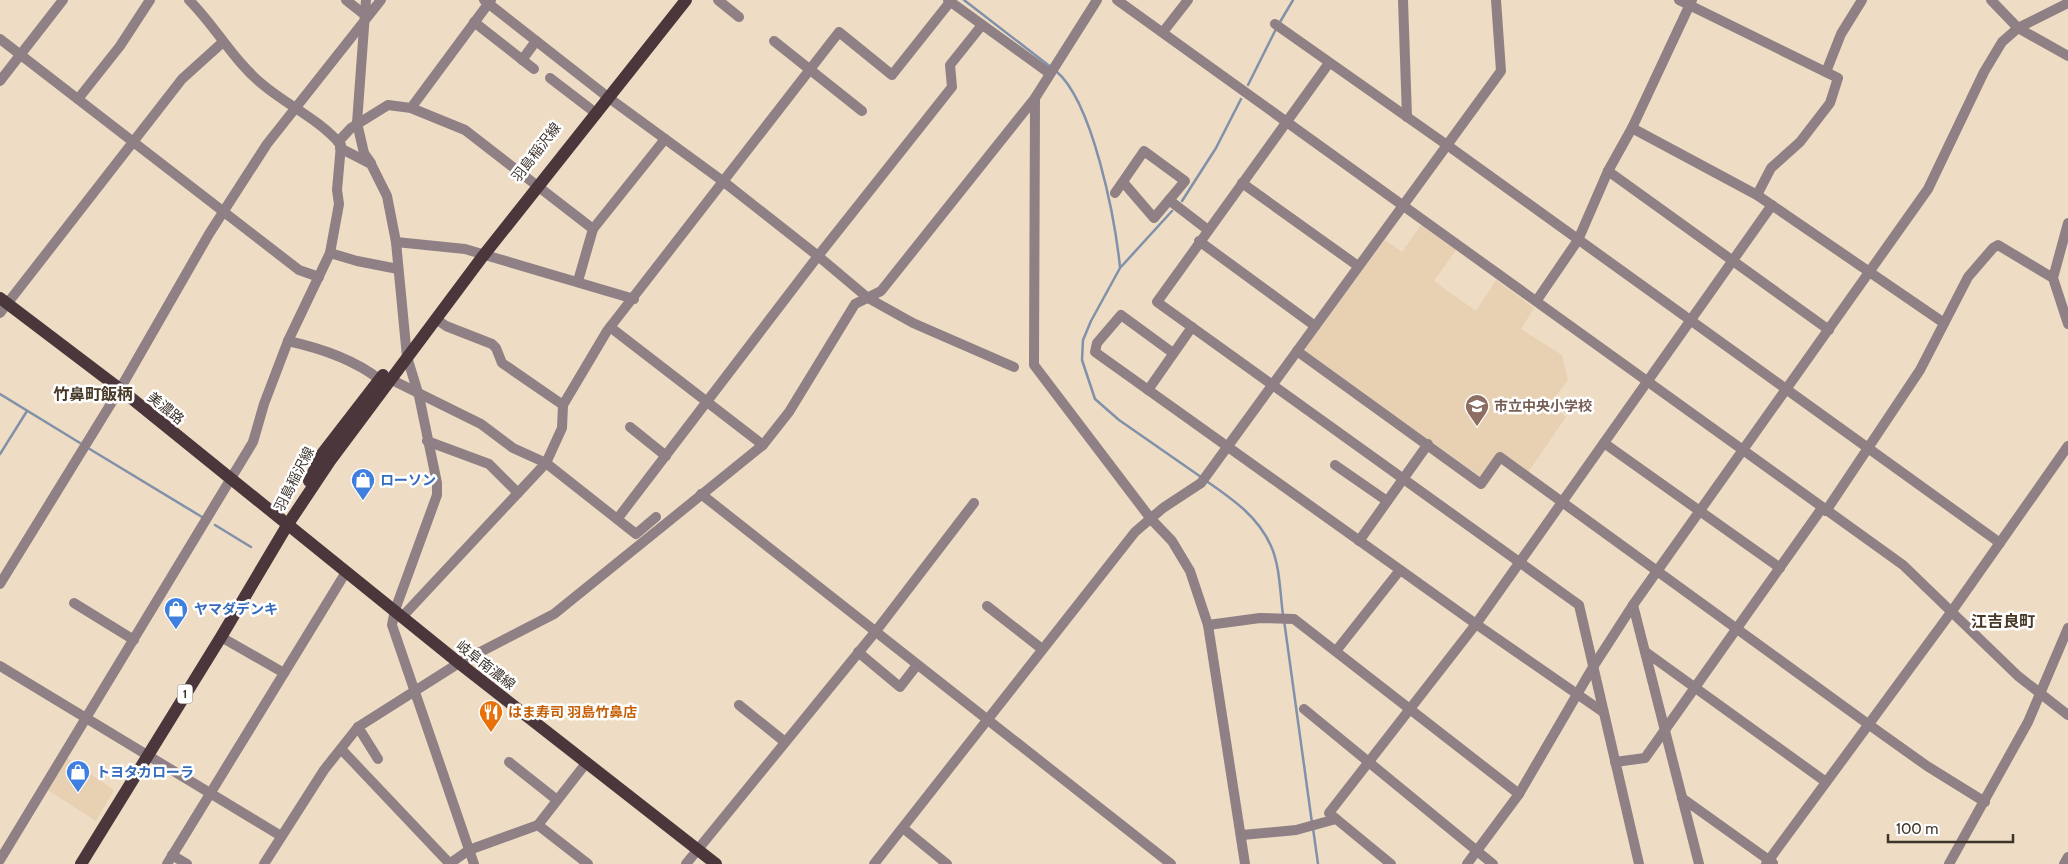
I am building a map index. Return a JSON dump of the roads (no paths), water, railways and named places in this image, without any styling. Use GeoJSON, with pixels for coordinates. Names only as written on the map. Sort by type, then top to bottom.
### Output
{"type":"FeatureCollection","features":[{"type":"Feature","properties":{"kind":"main road","name":"羽島稲沢線"},"geometry":{"type":"LineString","coordinates":[[606,95],[675,0]]}},
{"type":"Feature","properties":{"kind":"main road","name":"羽島稲沢線"},"geometry":{"type":"LineString","coordinates":[[288,524],[384,379],[593,111],[686,0]]}},
{"type":"Feature","properties":{"kind":"main road","name":"羽島稲沢線"},"geometry":{"type":"LineString","coordinates":[[406,351],[436,319],[480,255]]}},
{"type":"Feature","properties":{"kind":"main road","name":"美濃路"},"geometry":{"type":"LineString","coordinates":[[2,305],[120,389],[230,480],[288,524]]}},
{"type":"Feature","properties":{"kind":"main road","name":"岐阜南濃線"},"geometry":{"type":"LineString","coordinates":[[288,524],[459,663],[716,864]]}},
{"type":"Feature","properties":{"kind":"main road","name":"1"},"geometry":{"type":"LineString","coordinates":[[81,864],[221,637],[288,524]]}},
{"type":"Feature","properties":{"kind":"street"},"geometry":{"type":"LineString","coordinates":[[0,81],[63,0]]}},
{"type":"Feature","properties":{"kind":"street"},"geometry":{"type":"LineString","coordinates":[[78,99],[120,46],[150,0]]}},
{"type":"Feature","properties":{"kind":"street"},"geometry":{"type":"LineString","coordinates":[[189,0],[208,20],[238,62],[256,79],[325,129],[339,145],[371,164]]}},
{"type":"Feature","properties":{"kind":"street"},"geometry":{"type":"LineString","coordinates":[[346,0],[365,18]]}},
{"type":"Feature","properties":{"kind":"street"},"geometry":{"type":"LineString","coordinates":[[366,0],[357,123],[364,153],[387,196],[396,242],[406,351],[419,396],[437,483],[437,494],[399,614]]}},
{"type":"Feature","properties":{"kind":"street"},"geometry":{"type":"LineString","coordinates":[[0,584],[120,389],[224,211],[267,144],[381,0]]}},
{"type":"Feature","properties":{"kind":"street"},"geometry":{"type":"LineString","coordinates":[[718,0],[739,17]]}},
{"type":"Feature","properties":{"kind":"street"},"geometry":{"type":"LineString","coordinates":[[264,864],[340,748],[358,727],[459,663],[554,614],[763,445],[790,412],[855,304],[881,292],[1035,98],[1097,0]]}},
{"type":"Feature","properties":{"kind":"street"},"geometry":{"type":"LineString","coordinates":[[1117,0],[1537,300],[1824,510],[1903,565],[1992,652],[2041,696],[2068,716]]}},
{"type":"Feature","properties":{"kind":"street"},"geometry":{"type":"LineString","coordinates":[[1163,32],[1186,3],[1174,0]]}},
{"type":"Feature","properties":{"kind":"street"},"geometry":{"type":"LineString","coordinates":[[1404,0],[1407,117]]}},
{"type":"Feature","properties":{"kind":"street"},"geometry":{"type":"LineString","coordinates":[[874,864],[1135,532],[1163,508],[1201,483],[1402,204],[1501,71],[1496,0]]}},
{"type":"Feature","properties":{"kind":"street"},"geometry":{"type":"LineString","coordinates":[[1679,0],[1691,2],[1838,78],[1830,103],[1800,142],[1771,168],[1757,195]]}},
{"type":"Feature","properties":{"kind":"street"},"geometry":{"type":"LineString","coordinates":[[1826,72],[1841,34],[1862,0]]}},
{"type":"Feature","properties":{"kind":"street"},"geometry":{"type":"LineString","coordinates":[[1990,0],[2018,28],[2068,56]]}},
{"type":"Feature","properties":{"kind":"street"},"geometry":{"type":"LineString","coordinates":[[411,108],[488,1],[606,95],[724,182],[868,298],[913,323],[1014,367]]}},
{"type":"Feature","properties":{"kind":"street"},"geometry":{"type":"LineString","coordinates":[[474,864],[392,625],[399,614],[546,463],[562,428],[563,406],[610,327],[634,299],[809,68],[839,32],[892,75],[949,1],[1051,70]]}},
{"type":"Feature","properties":{"kind":"street"},"geometry":{"type":"LineString","coordinates":[[1537,300],[1578,240],[1608,171],[1632,128],[1691,2]]}},
{"type":"Feature","properties":{"kind":"street"},"geometry":{"type":"LineString","coordinates":[[1467,864],[1519,794],[1592,667],[1656,571],[1928,189],[1984,72],[2002,42],[2018,28],[2068,3]]}},
{"type":"Feature","properties":{"kind":"street"},"geometry":{"type":"LineString","coordinates":[[474,22],[534,70]]}},
{"type":"Feature","properties":{"kind":"street"},"geometry":{"type":"LineString","coordinates":[[1275,24],[1447,145],[2000,543]]}},
{"type":"Feature","properties":{"kind":"street"},"geometry":{"type":"LineString","coordinates":[[618,518],[818,256],[952,87],[950,65],[982,25]]}},
{"type":"Feature","properties":{"kind":"street"},"geometry":{"type":"LineString","coordinates":[[0,38],[299,270],[319,277]]}},
{"type":"Feature","properties":{"kind":"street"},"geometry":{"type":"LineString","coordinates":[[522,60],[536,41]]}},
{"type":"Feature","properties":{"kind":"street"},"geometry":{"type":"LineString","coordinates":[[774,41],[862,111]]}},
{"type":"Feature","properties":{"kind":"street"},"geometry":{"type":"LineString","coordinates":[[2,305],[134,143],[182,79],[223,42]]}},
{"type":"Feature","properties":{"kind":"street"},"geometry":{"type":"LineString","coordinates":[[1329,63],[1157,302],[1579,605],[1639,864]]}},
{"type":"Feature","properties":{"kind":"street"},"geometry":{"type":"LineString","coordinates":[[550,78],[593,111]]}},
{"type":"Feature","properties":{"kind":"street"},"geometry":{"type":"LineString","coordinates":[[1035,98],[1034,365],[1152,519],[1172,541],[1190,571],[1208,626],[1245,864]]}},
{"type":"Feature","properties":{"kind":"street"},"geometry":{"type":"LineString","coordinates":[[0,860],[87,720],[253,442],[264,404],[288,341],[330,253],[339,204],[337,190],[339,145],[357,123],[388,104],[411,108],[465,130],[593,229]]}},
{"type":"Feature","properties":{"kind":"street"},"geometry":{"type":"LineString","coordinates":[[1632,128],[1757,195],[1944,323]]}},
{"type":"Feature","properties":{"kind":"street"},"geometry":{"type":"LineString","coordinates":[[578,281],[593,229],[665,139]]}},
{"type":"Feature","properties":{"kind":"street"},"geometry":{"type":"LineString","coordinates":[[1115,193],[1144,151],[1185,180],[1154,218],[1123,182]]}},
{"type":"Feature","properties":{"kind":"street"},"geometry":{"type":"LineString","coordinates":[[1608,171],[1829,330]]}},
{"type":"Feature","properties":{"kind":"street"},"geometry":{"type":"LineString","coordinates":[[1242,183],[1358,266]]}},
{"type":"Feature","properties":{"kind":"street"},"geometry":{"type":"LineString","coordinates":[[1168,200],[1208,230]]}},
{"type":"Feature","properties":{"kind":"street"},"geometry":{"type":"LineString","coordinates":[[1390,864],[1329,813],[1476,624],[1772,205]]}},
{"type":"Feature","properties":{"kind":"street"},"geometry":{"type":"LineString","coordinates":[[2068,226],[2053,278],[2068,324]]}},
{"type":"Feature","properties":{"kind":"street"},"geometry":{"type":"LineString","coordinates":[[1200,241],[1315,326]]}},
{"type":"Feature","properties":{"kind":"street"},"geometry":{"type":"LineString","coordinates":[[396,242],[466,249],[480,255],[507,260],[634,299]]}},
{"type":"Feature","properties":{"kind":"street"},"geometry":{"type":"LineString","coordinates":[[1615,762],[1644,758],[1666,729],[1780,568],[1868,449],[1920,370],[1968,277],[1993,248],[1998,245],[2053,278]]}},
{"type":"Feature","properties":{"kind":"street"},"geometry":{"type":"LineString","coordinates":[[330,253],[356,261],[398,269]]}},
{"type":"Feature","properties":{"kind":"street"},"geometry":{"type":"LineString","coordinates":[[1173,353],[1120,315],[1097,343],[1095,352],[1576,695],[1603,712]]}},
{"type":"Feature","properties":{"kind":"street"},"geometry":{"type":"LineString","coordinates":[[436,319],[446,326],[492,344],[496,348],[502,363],[563,406]]}},
{"type":"Feature","properties":{"kind":"street"},"geometry":{"type":"LineString","coordinates":[[610,327],[763,445]]}},
{"type":"Feature","properties":{"kind":"street"},"geometry":{"type":"LineString","coordinates":[[1148,390],[1192,327]]}},
{"type":"Feature","properties":{"kind":"street"},"geometry":{"type":"LineString","coordinates":[[288,341],[320,348],[481,424],[513,448],[546,463],[636,534],[656,517]]}},
{"type":"Feature","properties":{"kind":"street"},"geometry":{"type":"LineString","coordinates":[[1296,351],[1428,444],[1481,484],[1500,457],[1927,766],[1985,802]]}},
{"type":"Feature","properties":{"kind":"street"},"geometry":{"type":"LineString","coordinates":[[630,428],[666,456]]}},
{"type":"Feature","properties":{"kind":"street"},"geometry":{"type":"LineString","coordinates":[[427,441],[488,464],[518,493]]}},
{"type":"Feature","properties":{"kind":"street"},"geometry":{"type":"LineString","coordinates":[[1604,443],[1780,568]]}},
{"type":"Feature","properties":{"kind":"street"},"geometry":{"type":"LineString","coordinates":[[1360,541],[1428,444]]}},
{"type":"Feature","properties":{"kind":"street"},"geometry":{"type":"LineString","coordinates":[[1682,798],[1770,863],[1826,782],[1952,611],[2068,446]]}},
{"type":"Feature","properties":{"kind":"street"},"geometry":{"type":"LineString","coordinates":[[1335,465],[1387,501]]}},
{"type":"Feature","properties":{"kind":"street"},"geometry":{"type":"LineString","coordinates":[[701,494],[1171,864]]}},
{"type":"Feature","properties":{"kind":"street"},"geometry":{"type":"LineString","coordinates":[[686,864],[876,631],[974,503]]}},
{"type":"Feature","properties":{"kind":"street"},"geometry":{"type":"LineString","coordinates":[[1336,651],[1400,570]]}},
{"type":"Feature","properties":{"kind":"street"},"geometry":{"type":"LineString","coordinates":[[187,864],[170,860],[346,572]]}},
{"type":"Feature","properties":{"kind":"street"},"geometry":{"type":"LineString","coordinates":[[74,603],[134,640]]}},
{"type":"Feature","properties":{"kind":"street"},"geometry":{"type":"LineString","coordinates":[[1633,605],[1647,653],[1699,864]]}},
{"type":"Feature","properties":{"kind":"street"},"geometry":{"type":"LineString","coordinates":[[987,606],[1042,649]]}},
{"type":"Feature","properties":{"kind":"street"},"geometry":{"type":"LineString","coordinates":[[1208,626],[1260,618],[1294,619],[1519,794]]}},
{"type":"Feature","properties":{"kind":"street"},"geometry":{"type":"LineString","coordinates":[[1949,864],[1985,802],[2041,696],[2068,628]]}},
{"type":"Feature","properties":{"kind":"street"},"geometry":{"type":"LineString","coordinates":[[221,637],[284,673]]}},
{"type":"Feature","properties":{"kind":"street"},"geometry":{"type":"LineString","coordinates":[[858,652],[900,686],[917,665]]}},
{"type":"Feature","properties":{"kind":"street"},"geometry":{"type":"LineString","coordinates":[[1647,653],[1826,782]]}},
{"type":"Feature","properties":{"kind":"street"},"geometry":{"type":"LineString","coordinates":[[0,666],[282,836]]}},
{"type":"Feature","properties":{"kind":"street"},"geometry":{"type":"LineString","coordinates":[[739,705],[785,742]]}},
{"type":"Feature","properties":{"kind":"street"},"geometry":{"type":"LineString","coordinates":[[1304,709],[1492,864]]}},
{"type":"Feature","properties":{"kind":"street"},"geometry":{"type":"LineString","coordinates":[[358,727],[378,759]]}},
{"type":"Feature","properties":{"kind":"street"},"geometry":{"type":"LineString","coordinates":[[340,748],[450,864],[469,850],[538,825],[587,762]]}},
{"type":"Feature","properties":{"kind":"street"},"geometry":{"type":"LineString","coordinates":[[509,762],[557,800]]}},
{"type":"Feature","properties":{"kind":"street"},"geometry":{"type":"LineString","coordinates":[[1242,836],[1296,830],[1336,819]]}},
{"type":"Feature","properties":{"kind":"street"},"geometry":{"type":"LineString","coordinates":[[538,825],[588,864]]}},
{"type":"Feature","properties":{"kind":"street"},"geometry":{"type":"LineString","coordinates":[[902,828],[947,864]]}},
{"type":"Feature","properties":{"kind":"street"},"geometry":{"type":"LineString","coordinates":[[2064,864],[2068,857]]}},
{"type":"Feature","properties":{"kind":"waterway"},"geometry":{"type":"LineString","coordinates":[[964,0],[1052,68]]}},
{"type":"Feature","properties":{"kind":"waterway"},"geometry":{"type":"LineString","coordinates":[[1280,22],[1293,0]]}},
{"type":"Feature","properties":{"kind":"waterway"},"geometry":{"type":"LineString","coordinates":[[1248,85],[1276,29]]}},
{"type":"Feature","properties":{"kind":"waterway"},"geometry":{"type":"LineString","coordinates":[[1056,71],[1069,86],[1081,108],[1091,134],[1107,192],[1120,267]]}},
{"type":"Feature","properties":{"kind":"waterway"},"geometry":{"type":"LineString","coordinates":[[1182,201],[1216,148],[1241,99]]}},
{"type":"Feature","properties":{"kind":"waterway"},"geometry":{"type":"LineString","coordinates":[[1172,211],[1120,268],[1091,321],[1083,340],[1082,360],[1095,399],[1119,420],[1201,477]]}},
{"type":"Feature","properties":{"kind":"waterway"},"geometry":{"type":"LineString","coordinates":[[0,394],[80,443]]}},
{"type":"Feature","properties":{"kind":"waterway"},"geometry":{"type":"LineString","coordinates":[[0,454],[27,411]]}},
{"type":"Feature","properties":{"kind":"waterway"},"geometry":{"type":"LineString","coordinates":[[88,448],[202,517]]}},
{"type":"Feature","properties":{"kind":"waterway"},"geometry":{"type":"LineString","coordinates":[[1205,480],[1243,508],[1265,535],[1276,562],[1283,615]]}},
{"type":"Feature","properties":{"kind":"waterway"},"geometry":{"type":"LineString","coordinates":[[215,525],[251,547]]}},
{"type":"Feature","properties":{"kind":"waterway"},"geometry":{"type":"LineString","coordinates":[[1284,620],[1312,823]]}},
{"type":"Feature","properties":{"kind":"waterway"},"geometry":{"type":"LineString","coordinates":[[1313,828],[1318,864]]}},
{"type":"Feature","properties":{"kind":"place","name":"市立中央小学校"},"geometry":{"type":"Point","coordinates":[1477,427]}},
{"type":"Feature","properties":{"kind":"place","name":"ローソン"},"geometry":{"type":"Point","coordinates":[363,501]}},
{"type":"Feature","properties":{"kind":"place","name":"ヤマダデンキ"},"geometry":{"type":"Point","coordinates":[176,630]}},
{"type":"Feature","properties":{"kind":"place","name":"はま寿司 羽島竹鼻店"},"geometry":{"type":"Point","coordinates":[491,733]}},
{"type":"Feature","properties":{"kind":"place","name":"トヨタカローラ"},"geometry":{"type":"Point","coordinates":[78,793]}},
{"type":"Feature","properties":{"kind":"district","name":"竹鼻町飯柄"},"geometry":{"type":"Point","coordinates":[93,394]}},
{"type":"Feature","properties":{"kind":"district","name":"江吉良町"},"geometry":{"type":"Point","coordinates":[2003,621]}}]}
